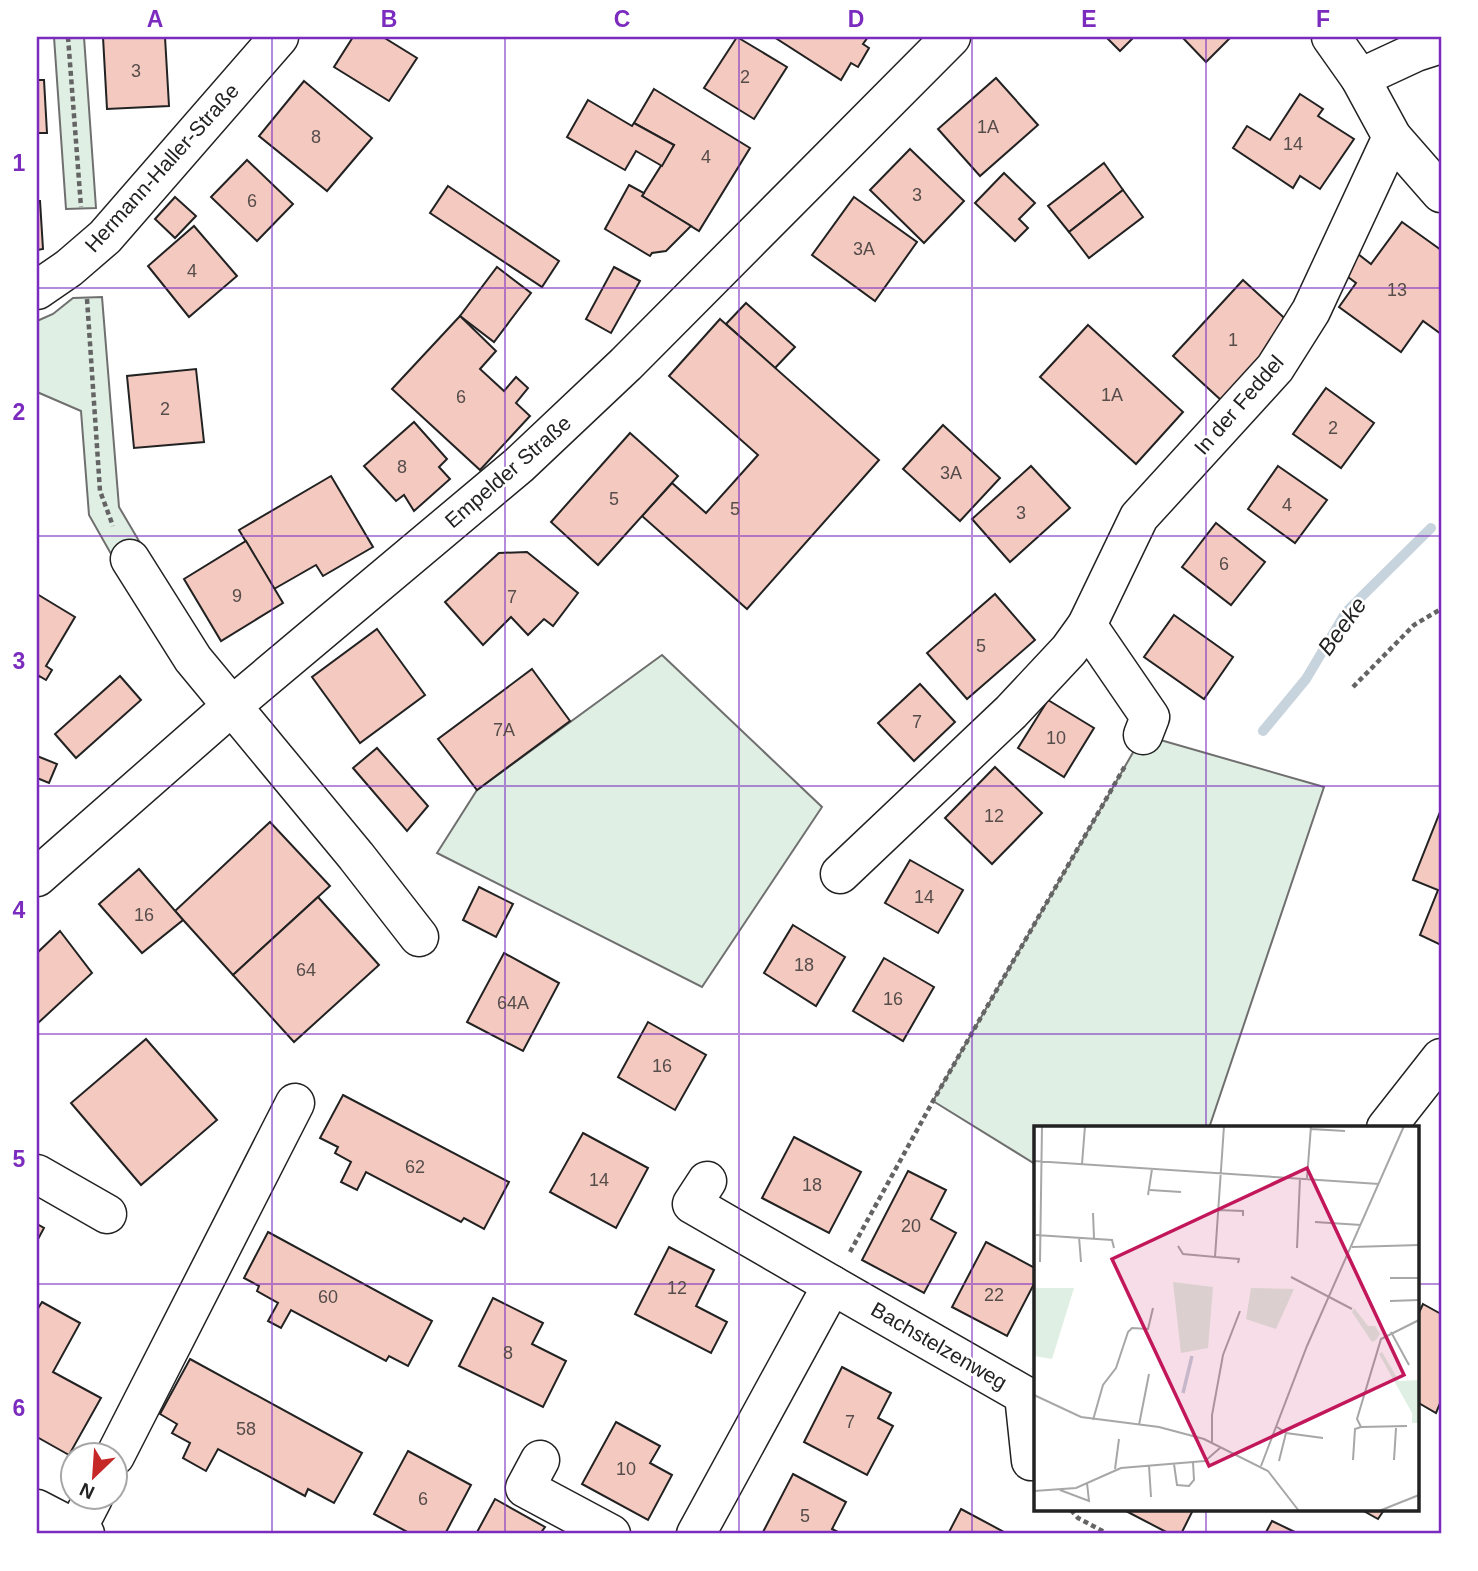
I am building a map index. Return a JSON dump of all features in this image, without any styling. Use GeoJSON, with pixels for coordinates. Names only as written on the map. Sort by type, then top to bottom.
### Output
{"type":"FeatureCollection","features":[{"type":"Feature","properties":{"kind":"street","name":"Hermann-Haller-Straße"},"geometry":{"type":"LineString","coordinates":[[37,290],[69,268],[104,237],[279,37]]}},
{"type":"Feature","properties":{"kind":"street"},"geometry":{"type":"LineString","coordinates":[[1331,37],[1360,78],[1392,137],[1441,193]]}},
{"type":"Feature","properties":{"kind":"street","name":"Empelder Straße"},"geometry":{"type":"LineString","coordinates":[[37,877],[233,705],[519,465],[626,364],[942,40]]}},
{"type":"Feature","properties":{"kind":"street"},"geometry":{"type":"LineString","coordinates":[[1360,78],[1416,52],[1441,44]]}},
{"type":"Feature","properties":{"kind":"street","name":"In der Feddel"},"geometry":{"type":"LineString","coordinates":[[839,874],[1011,712],[1069,650],[1087,625],[1139,517],[1275,368],[1311,311],[1392,137]]}},
{"type":"Feature","properties":{"kind":"street"},"geometry":{"type":"LineString","coordinates":[[130,559],[193,659],[356,856],[419,937]]}},
{"type":"Feature","properties":{"kind":"street"},"geometry":{"type":"LineString","coordinates":[[1087,625],[1150,717],[1143,735]]}},
{"type":"Feature","properties":{"kind":"street"},"geometry":{"type":"LineString","coordinates":[[1388,1126],[1441,1058]]}},
{"type":"Feature","properties":{"kind":"street"},"geometry":{"type":"LineString","coordinates":[[122,1442],[295,1103]]}},
{"type":"Feature","properties":{"kind":"street"},"geometry":{"type":"LineString","coordinates":[[37,1174],[107,1214]]}},
{"type":"Feature","properties":{"kind":"street","name":"Bachstelzenweg"},"geometry":{"type":"LineString","coordinates":[[707,1181],[692,1204],[1024,1395],[1031,1461]]}},
{"type":"Feature","properties":{"kind":"street"},"geometry":{"type":"LineString","coordinates":[[696,1534],[832,1285]]}},
{"type":"Feature","properties":{"kind":"street"},"geometry":{"type":"LineString","coordinates":[[540,1460],[525,1488],[611,1534]]}},
{"type":"Feature","properties":{"kind":"street"},"geometry":{"type":"LineString","coordinates":[[37,1509],[85,1520]]}},
{"type":"Feature","properties":{"kind":"path"},"geometry":{"type":"LineString","coordinates":[[1353,687],[1414,625],[1441,608]]}},
{"type":"Feature","properties":{"kind":"path"},"geometry":{"type":"LineString","coordinates":[[832,1285],[933,1101],[1143,735]]}},
{"type":"Feature","properties":{"kind":"path"},"geometry":{"type":"LineString","coordinates":[[1073,1512],[1078,1518],[1108,1534]]}},
{"type":"Feature","properties":{"kind":"green space"},"geometry":{"type":"Polygon","coordinates":[[[54,37],[84,37],[96,208],[66,209],[54,37]]]}},
{"type":"Feature","properties":{"kind":"green space"},"geometry":{"type":"Polygon","coordinates":[[[102,297],[119,507],[142,546],[115,561],[89,515],[81,411],[37,392],[37,321],[53,314],[73,298],[102,297]]]}},
{"type":"Feature","properties":{"kind":"green space"},"geometry":{"type":"Polygon","coordinates":[[[662,655],[822,807],[702,987],[437,853],[477,790],[662,655]]]}},
{"type":"Feature","properties":{"kind":"green space"},"geometry":{"type":"Polygon","coordinates":[[[1143,735],[1324,787],[1210,1126],[1034,1126],[1034,1163],[933,1101],[1143,735]]]}},
{"type":"Feature","properties":{"kind":"building"},"geometry":{"type":"Polygon","coordinates":[[[103,37],[165,37],[169,106],[107,109],[103,37]]]}},
{"type":"Feature","properties":{"kind":"building"},"geometry":{"type":"Polygon","coordinates":[[[353,37],[383,37],[417,58],[389,101],[334,67],[353,37]]]}},
{"type":"Feature","properties":{"kind":"building"},"geometry":{"type":"Polygon","coordinates":[[[737,37],[787,67],[754,119],[704,88],[737,37]]]}},
{"type":"Feature","properties":{"kind":"building"},"geometry":{"type":"Polygon","coordinates":[[[774,37],[868,37],[863,44],[869,48],[858,67],[851,63],[841,80],[774,37]]]}},
{"type":"Feature","properties":{"kind":"building"},"geometry":{"type":"Polygon","coordinates":[[[1106,37],[1134,37],[1120,51],[1106,37]]]}},
{"type":"Feature","properties":{"kind":"building"},"geometry":{"type":"Polygon","coordinates":[[[1182,37],[1231,37],[1206,62],[1182,37]]]}},
{"type":"Feature","properties":{"kind":"building"},"geometry":{"type":"Polygon","coordinates":[[[996,78],[1038,125],[980,176],[938,129],[996,78]]]}},
{"type":"Feature","properties":{"kind":"building"},"geometry":{"type":"Polygon","coordinates":[[[37,80],[44,80],[47,133],[37,133],[37,80]]]}},
{"type":"Feature","properties":{"kind":"building"},"geometry":{"type":"Polygon","coordinates":[[[304,81],[372,138],[327,191],[259,136],[304,81]]]}},
{"type":"Feature","properties":{"kind":"building"},"geometry":{"type":"Polygon","coordinates":[[[654,89],[750,148],[699,231],[642,196],[674,145],[634,123],[654,89]]]}},
{"type":"Feature","properties":{"kind":"building"},"geometry":{"type":"Polygon","coordinates":[[[1300,94],[1323,109],[1318,116],[1354,139],[1320,189],[1300,176],[1293,188],[1233,148],[1247,126],[1270,140],[1300,94]]]}},
{"type":"Feature","properties":{"kind":"building"},"geometry":{"type":"Polygon","coordinates":[[[588,100],[632,126],[634,123],[674,145],[662,166],[636,151],[625,170],[567,137],[588,100]]]}},
{"type":"Feature","properties":{"kind":"building"},"geometry":{"type":"Polygon","coordinates":[[[910,149],[964,201],[924,243],[870,190],[910,149]]]}},
{"type":"Feature","properties":{"kind":"building"},"geometry":{"type":"Polygon","coordinates":[[[247,160],[293,204],[257,241],[211,197],[247,160]]]}},
{"type":"Feature","properties":{"kind":"building"},"geometry":{"type":"Polygon","coordinates":[[[1104,163],[1123,190],[1069,232],[1048,206],[1104,163]]]}},
{"type":"Feature","properties":{"kind":"building"},"geometry":{"type":"Polygon","coordinates":[[[1004,173],[1035,203],[1019,219],[1028,228],[1015,241],[975,203],[1004,173]]]}},
{"type":"Feature","properties":{"kind":"building"},"geometry":{"type":"Polygon","coordinates":[[[629,185],[691,226],[666,251],[652,253],[650,256],[605,229],[629,185]]]}},
{"type":"Feature","properties":{"kind":"building"},"geometry":{"type":"Polygon","coordinates":[[[448,186],[559,261],[542,287],[430,213],[448,186]]]}},
{"type":"Feature","properties":{"kind":"building"},"geometry":{"type":"Polygon","coordinates":[[[1123,190],[1143,217],[1089,258],[1069,232],[1123,190]]]}},
{"type":"Feature","properties":{"kind":"building"},"geometry":{"type":"Polygon","coordinates":[[[175,197],[196,216],[175,238],[155,219],[175,197]]]}},
{"type":"Feature","properties":{"kind":"building"},"geometry":{"type":"Polygon","coordinates":[[[854,197],[917,242],[875,301],[812,255],[854,197]]]}},
{"type":"Feature","properties":{"kind":"building"},"geometry":{"type":"Polygon","coordinates":[[[37,201],[40,201],[43,249],[37,250],[37,201]]]}},
{"type":"Feature","properties":{"kind":"building"},"geometry":{"type":"Polygon","coordinates":[[[1402,222],[1441,250],[1441,334],[1423,321],[1401,352],[1339,307],[1356,283],[1344,274],[1358,254],[1371,264],[1402,222]]]}},
{"type":"Feature","properties":{"kind":"building"},"geometry":{"type":"Polygon","coordinates":[[[194,226],[237,276],[189,317],[148,266],[194,226]]]}},
{"type":"Feature","properties":{"kind":"building"},"geometry":{"type":"Polygon","coordinates":[[[497,267],[531,293],[494,342],[460,316],[497,267]]]}},
{"type":"Feature","properties":{"kind":"building"},"geometry":{"type":"Polygon","coordinates":[[[614,267],[640,281],[611,333],[586,319],[614,267]]]}},
{"type":"Feature","properties":{"kind":"building"},"geometry":{"type":"Polygon","coordinates":[[[1243,280],[1292,325],[1222,401],[1173,356],[1243,280]]]}},
{"type":"Feature","properties":{"kind":"building"},"geometry":{"type":"Polygon","coordinates":[[[746,303],[795,347],[775,368],[726,324],[746,303]]]}},
{"type":"Feature","properties":{"kind":"building"},"geometry":{"type":"Polygon","coordinates":[[[460,316],[496,351],[480,369],[504,391],[516,377],[528,388],[516,403],[530,416],[480,470],[392,389],[460,316]]]}},
{"type":"Feature","properties":{"kind":"building"},"geometry":{"type":"Polygon","coordinates":[[[720,319],[879,460],[747,609],[642,516],[672,483],[706,513],[758,455],[669,376],[720,319]]]}},
{"type":"Feature","properties":{"kind":"building"},"geometry":{"type":"Polygon","coordinates":[[[1088,325],[1183,412],[1136,464],[1040,377],[1088,325]]]}},
{"type":"Feature","properties":{"kind":"building"},"geometry":{"type":"Polygon","coordinates":[[[196,369],[204,442],[134,448],[127,376],[196,369]]]}},
{"type":"Feature","properties":{"kind":"building"},"geometry":{"type":"Polygon","coordinates":[[[1326,388],[1374,423],[1341,468],[1293,434],[1326,388]]]}},
{"type":"Feature","properties":{"kind":"building"},"geometry":{"type":"Polygon","coordinates":[[[414,422],[447,459],[439,467],[450,479],[414,511],[404,495],[396,501],[364,466],[414,422]]]}},
{"type":"Feature","properties":{"kind":"building"},"geometry":{"type":"Polygon","coordinates":[[[943,425],[1000,478],[960,521],[903,469],[943,425]]]}},
{"type":"Feature","properties":{"kind":"building"},"geometry":{"type":"Polygon","coordinates":[[[630,433],[678,476],[598,565],[551,522],[630,433]]]}},
{"type":"Feature","properties":{"kind":"building"},"geometry":{"type":"Polygon","coordinates":[[[1031,466],[1070,508],[1010,562],[972,519],[1031,466]]]}},
{"type":"Feature","properties":{"kind":"building"},"geometry":{"type":"Polygon","coordinates":[[[1278,466],[1327,500],[1295,543],[1248,509],[1278,466]]]}},
{"type":"Feature","properties":{"kind":"building"},"geometry":{"type":"Polygon","coordinates":[[[331,476],[373,547],[323,576],[316,565],[274,589],[239,530],[331,476]]]}},
{"type":"Feature","properties":{"kind":"building"},"geometry":{"type":"Polygon","coordinates":[[[1216,523],[1265,562],[1231,605],[1182,567],[1216,523]]]}},
{"type":"Feature","properties":{"kind":"building"},"geometry":{"type":"Polygon","coordinates":[[[246,541],[283,603],[221,641],[184,579],[246,541]]]}},
{"type":"Feature","properties":{"kind":"building"},"geometry":{"type":"Polygon","coordinates":[[[527,552],[578,593],[553,626],[544,619],[528,635],[511,617],[483,645],[445,602],[499,553],[527,552]]]}},
{"type":"Feature","properties":{"kind":"building"},"geometry":{"type":"Polygon","coordinates":[[[37,594],[75,617],[46,666],[52,670],[46,680],[39,676],[37,680],[37,594]]]}},
{"type":"Feature","properties":{"kind":"building"},"geometry":{"type":"Polygon","coordinates":[[[995,594],[1035,640],[967,699],[927,653],[995,594]]]}},
{"type":"Feature","properties":{"kind":"building"},"geometry":{"type":"Polygon","coordinates":[[[1174,615],[1233,657],[1204,699],[1144,657],[1174,615]]]}},
{"type":"Feature","properties":{"kind":"building"},"geometry":{"type":"Polygon","coordinates":[[[377,629],[425,695],[360,743],[312,677],[377,629]]]}},
{"type":"Feature","properties":{"kind":"building"},"geometry":{"type":"Polygon","coordinates":[[[532,669],[570,721],[477,790],[438,739],[532,669]]]}},
{"type":"Feature","properties":{"kind":"building"},"geometry":{"type":"Polygon","coordinates":[[[120,676],[141,700],[76,758],[55,734],[120,676]]]}},
{"type":"Feature","properties":{"kind":"building"},"geometry":{"type":"Polygon","coordinates":[[[920,684],[955,722],[914,761],[878,723],[920,684]]]}},
{"type":"Feature","properties":{"kind":"building"},"geometry":{"type":"Polygon","coordinates":[[[1048,700],[1094,728],[1064,777],[1018,748],[1048,700]]]}},
{"type":"Feature","properties":{"kind":"building"},"geometry":{"type":"Polygon","coordinates":[[[377,748],[428,806],[407,831],[353,768],[377,748]]]}},
{"type":"Feature","properties":{"kind":"building"},"geometry":{"type":"Polygon","coordinates":[[[37,756],[57,764],[49,783],[37,778],[37,756]]]}},
{"type":"Feature","properties":{"kind":"building"},"geometry":{"type":"Polygon","coordinates":[[[995,767],[1042,813],[992,864],[945,818],[995,767]]]}},
{"type":"Feature","properties":{"kind":"building"},"geometry":{"type":"Polygon","coordinates":[[[1440,812],[1441,945],[1420,935],[1438,890],[1413,880],[1440,812]]]}},
{"type":"Feature","properties":{"kind":"building"},"geometry":{"type":"Polygon","coordinates":[[[270,822],[330,886],[233,975],[175,911],[270,822]]]}},
{"type":"Feature","properties":{"kind":"building"},"geometry":{"type":"Polygon","coordinates":[[[910,860],[963,890],[938,933],[885,903],[910,860]]]}},
{"type":"Feature","properties":{"kind":"building"},"geometry":{"type":"Polygon","coordinates":[[[139,869],[183,920],[142,953],[99,904],[139,869]]]}},
{"type":"Feature","properties":{"kind":"building"},"geometry":{"type":"Polygon","coordinates":[[[479,887],[513,904],[496,937],[463,920],[479,887]]]}},
{"type":"Feature","properties":{"kind":"building"},"geometry":{"type":"Polygon","coordinates":[[[318,897],[379,965],[294,1042],[233,975],[318,897]]]}},
{"type":"Feature","properties":{"kind":"building"},"geometry":{"type":"Polygon","coordinates":[[[793,925],[845,957],[816,1006],[764,973],[793,925]]]}},
{"type":"Feature","properties":{"kind":"building"},"geometry":{"type":"Polygon","coordinates":[[[60,931],[92,973],[37,1024],[37,953],[60,931]]]}},
{"type":"Feature","properties":{"kind":"building"},"geometry":{"type":"Polygon","coordinates":[[[504,953],[559,983],[523,1051],[467,1022],[504,953]]]}},
{"type":"Feature","properties":{"kind":"building"},"geometry":{"type":"Polygon","coordinates":[[[884,958],[934,987],[903,1041],[853,1011],[884,958]]]}},
{"type":"Feature","properties":{"kind":"building"},"geometry":{"type":"Polygon","coordinates":[[[648,1022],[706,1055],[675,1110],[618,1077],[648,1022]]]}},
{"type":"Feature","properties":{"kind":"building"},"geometry":{"type":"Polygon","coordinates":[[[146,1039],[217,1120],[141,1185],[71,1103],[146,1039]]]}},
{"type":"Feature","properties":{"kind":"building"},"geometry":{"type":"Polygon","coordinates":[[[343,1095],[509,1182],[484,1229],[464,1218],[461,1222],[366,1172],[357,1190],[341,1182],[351,1162],[335,1153],[338,1147],[320,1138],[343,1095]]]}},
{"type":"Feature","properties":{"kind":"building"},"geometry":{"type":"Polygon","coordinates":[[[583,1133],[648,1168],[616,1228],[550,1192],[583,1133]]]}},
{"type":"Feature","properties":{"kind":"building"},"geometry":{"type":"Polygon","coordinates":[[[794,1137],[861,1172],[829,1233],[762,1198],[794,1137]]]}},
{"type":"Feature","properties":{"kind":"building"},"geometry":{"type":"Polygon","coordinates":[[[908,1171],[946,1190],[931,1219],[956,1233],[924,1293],[862,1260],[908,1171]]]}},
{"type":"Feature","properties":{"kind":"building"},"geometry":{"type":"Polygon","coordinates":[[[37,1224],[44,1228],[37,1241],[37,1224]]]}},
{"type":"Feature","properties":{"kind":"building"},"geometry":{"type":"Polygon","coordinates":[[[268,1232],[432,1321],[408,1366],[389,1356],[386,1361],[291,1310],[281,1328],[268,1321],[278,1303],[257,1291],[259,1286],[244,1278],[268,1232]]]}},
{"type":"Feature","properties":{"kind":"building"},"geometry":{"type":"Polygon","coordinates":[[[986,1242],[1034,1267],[1034,1284],[1007,1336],[952,1307],[986,1242]]]}},
{"type":"Feature","properties":{"kind":"building"},"geometry":{"type":"Polygon","coordinates":[[[669,1247],[714,1270],[696,1306],[727,1322],[711,1353],[635,1314],[669,1247]]]}},
{"type":"Feature","properties":{"kind":"building"},"geometry":{"type":"Polygon","coordinates":[[[493,1298],[543,1323],[532,1344],[566,1361],[543,1407],[459,1366],[493,1298]]]}},
{"type":"Feature","properties":{"kind":"building"},"geometry":{"type":"Polygon","coordinates":[[[42,1302],[80,1323],[53,1372],[101,1398],[76,1442],[60,1442],[60,1450],[37,1437],[37,1310],[42,1302]]]}},
{"type":"Feature","properties":{"kind":"building"},"geometry":{"type":"Polygon","coordinates":[[[1423,1304],[1441,1314],[1441,1401],[1436,1413],[1418,1403],[1418,1315],[1423,1304]]]}},
{"type":"Feature","properties":{"kind":"building"},"geometry":{"type":"Polygon","coordinates":[[[190,1359],[362,1453],[334,1503],[308,1489],[305,1496],[218,1449],[206,1471],[183,1458],[190,1443],[172,1433],[177,1424],[160,1414],[190,1359]]]}},
{"type":"Feature","properties":{"kind":"building"},"geometry":{"type":"Polygon","coordinates":[[[842,1367],[891,1393],[878,1418],[893,1426],[867,1475],[804,1442],[842,1367]]]}},
{"type":"Feature","properties":{"kind":"building"},"geometry":{"type":"Polygon","coordinates":[[[616,1422],[660,1446],[650,1463],[672,1475],[648,1520],[582,1484],[616,1422]]]}},
{"type":"Feature","properties":{"kind":"building"},"geometry":{"type":"Polygon","coordinates":[[[408,1451],[471,1485],[445,1534],[411,1534],[374,1514],[408,1451]]]}},
{"type":"Feature","properties":{"kind":"building"},"geometry":{"type":"Polygon","coordinates":[[[793,1474],[846,1502],[832,1529],[842,1534],[762,1534],[793,1474]]]}},
{"type":"Feature","properties":{"kind":"building"},"geometry":{"type":"Polygon","coordinates":[[[495,1499],[545,1527],[540,1534],[476,1534],[495,1499]]]}},
{"type":"Feature","properties":{"kind":"building"},"geometry":{"type":"Polygon","coordinates":[[[961,1509],[1006,1533],[1006,1534],[948,1534],[961,1509]]]}},
{"type":"Feature","properties":{"kind":"building"},"geometry":{"type":"Polygon","coordinates":[[[1128,1512],[1192,1512],[1181,1534],[1170,1534],[1128,1512]]]}},
{"type":"Feature","properties":{"kind":"building"},"geometry":{"type":"Polygon","coordinates":[[[1366,1512],[1383,1512],[1378,1519],[1366,1512]]]}},
{"type":"Feature","properties":{"kind":"building"},"geometry":{"type":"Polygon","coordinates":[[[1272,1521],[1299,1534],[1265,1534],[1272,1521]]]}},
{"type":"Feature","properties":{"kind":"waterway","name":"Beeke"},"geometry":{"type":"LineString","coordinates":[[1263,731],[1306,679],[1346,612],[1431,528]]}}]}
